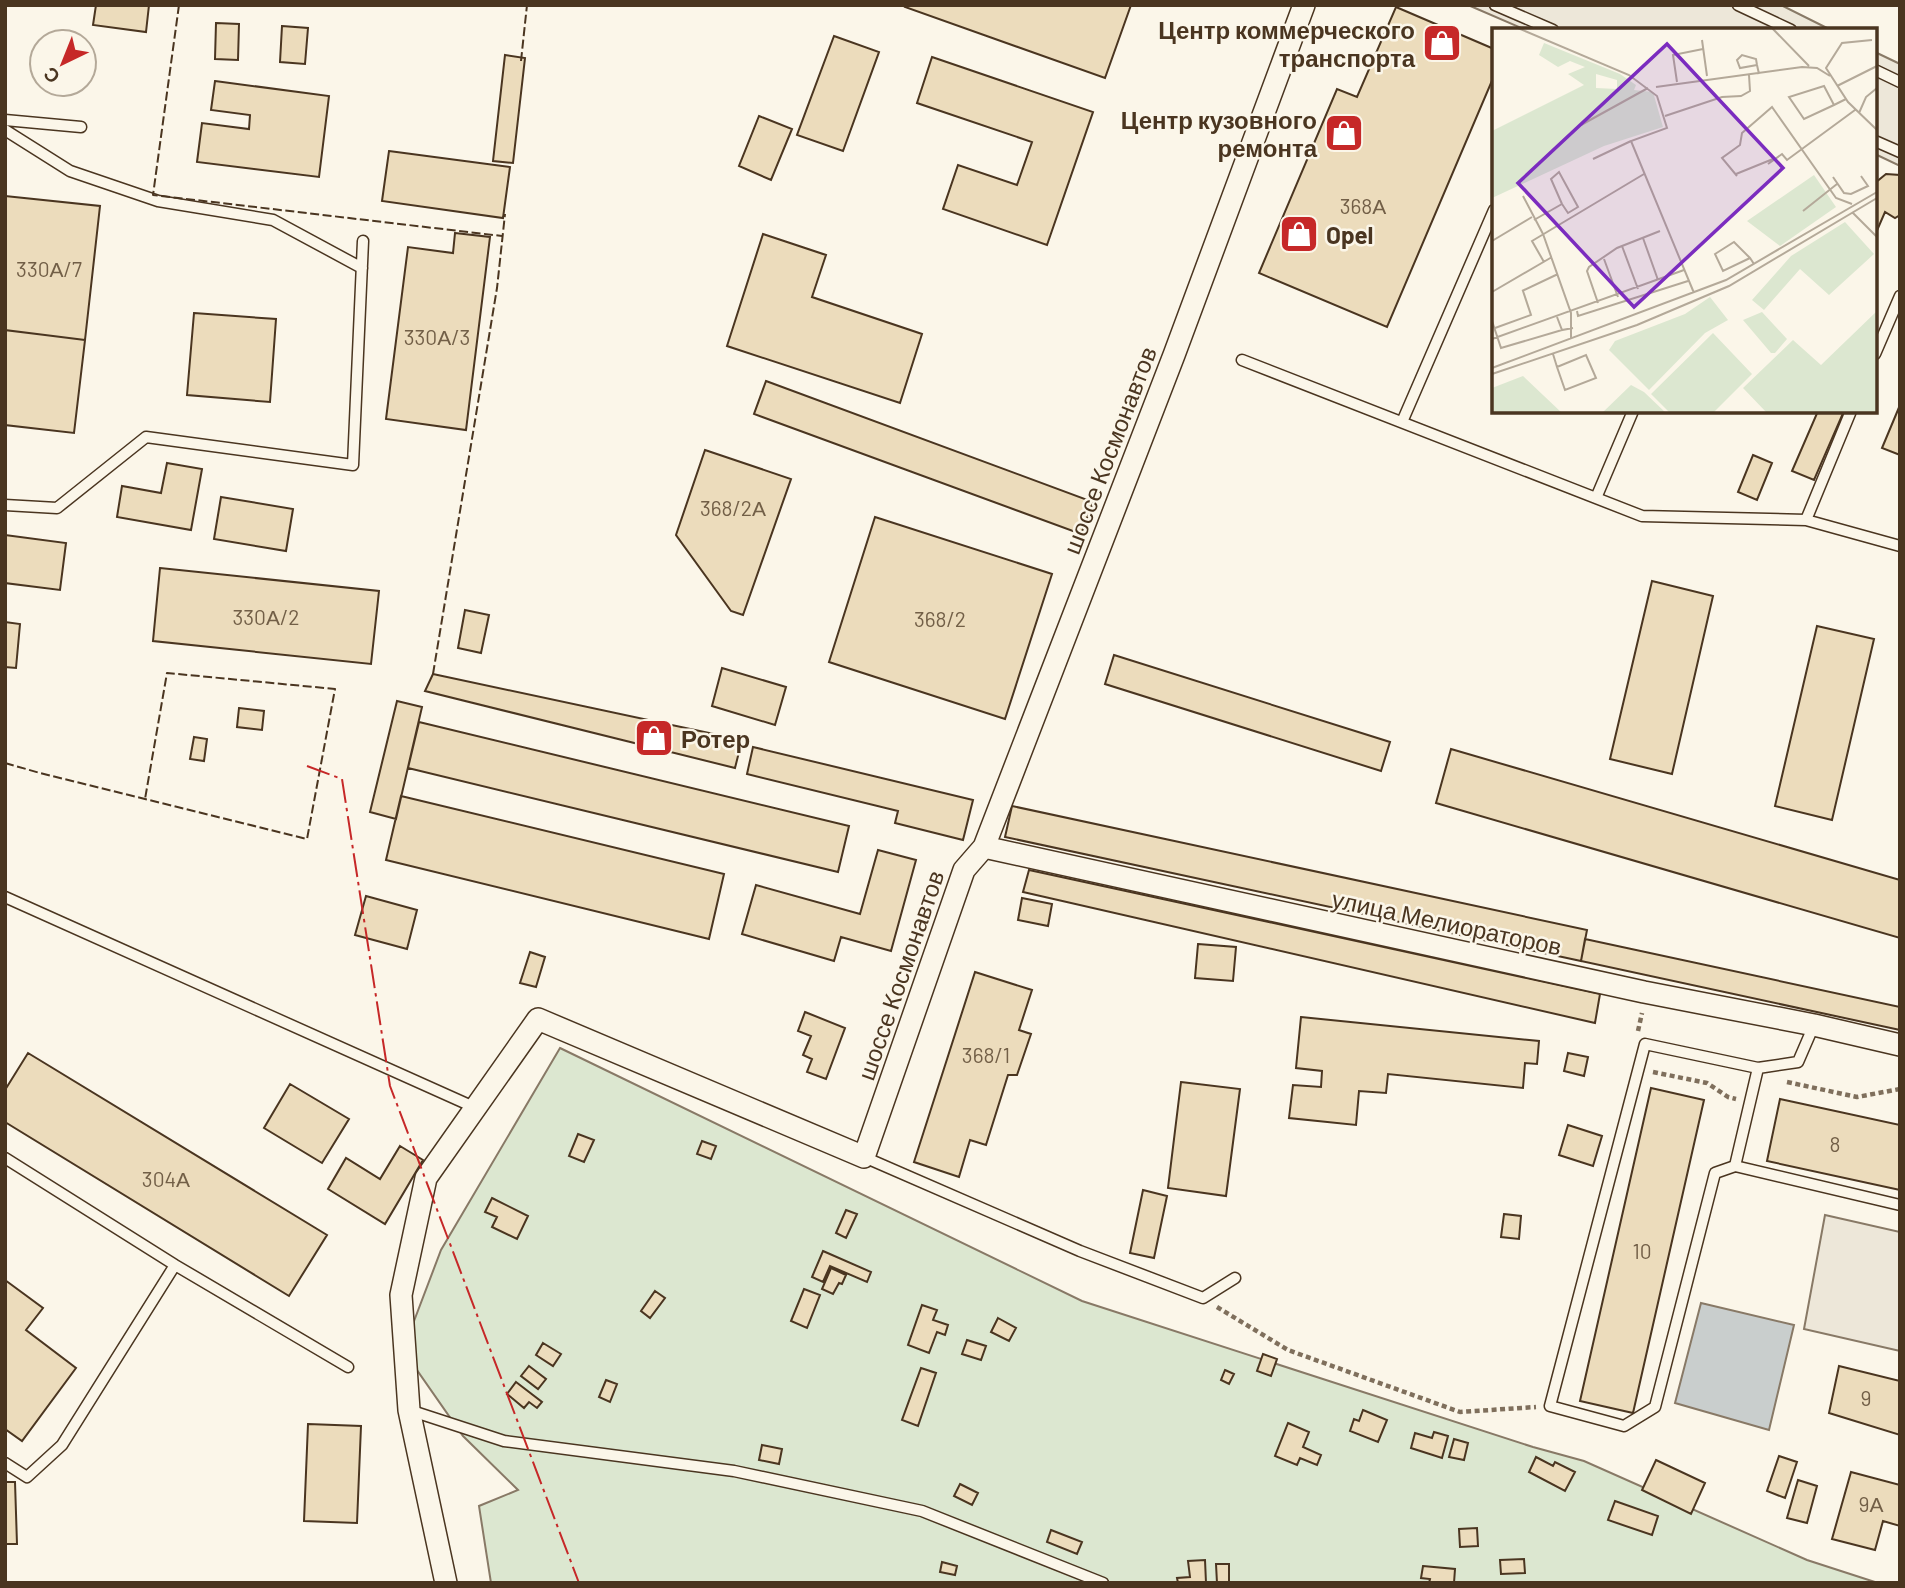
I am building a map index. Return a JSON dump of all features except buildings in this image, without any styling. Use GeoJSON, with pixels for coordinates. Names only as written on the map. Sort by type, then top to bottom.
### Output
{"type":"FeatureCollection","features":[{"type":"Feature","properties":{"kind":"street","name":"шоссе Космонавтов"},"geometry":{"type":"LineString","coordinates":[[864,1157],[964,870],[984,848],[1174,355],[1304,5]]}},
{"type":"Feature","properties":{"kind":"street","name":"улица Мелиораторов"},"geometry":{"type":"LineString","coordinates":[[984,848],[1900,1045]]}},
{"type":"Feature","properties":{"kind":"street"},"geometry":{"type":"LineString","coordinates":[[446,1583],[409,1410],[401,1295],[426,1178],[538,1018],[864,1157]]}},
{"type":"Feature","properties":{"kind":"lane"},"geometry":{"type":"LineString","coordinates":[[1494,5],[1548,28]]}},
{"type":"Feature","properties":{"kind":"lane"},"geometry":{"type":"LineString","coordinates":[[1738,5],[1787,28]]}},
{"type":"Feature","properties":{"kind":"lane"},"geometry":{"type":"LineString","coordinates":[[1877,71],[1900,82]]}},
{"type":"Feature","properties":{"kind":"lane"},"geometry":{"type":"LineString","coordinates":[[5,120],[81,128]]}},
{"type":"Feature","properties":{"kind":"lane"},"geometry":{"type":"LineString","coordinates":[[5,130],[70,172],[158,201],[273,220],[362,268]]}},
{"type":"Feature","properties":{"kind":"lane"},"geometry":{"type":"LineString","coordinates":[[1877,142],[1900,152]]}},
{"type":"Feature","properties":{"kind":"lane"},"geometry":{"type":"LineString","coordinates":[[1402,422],[1492,215]]}},
{"type":"Feature","properties":{"kind":"lane"},"geometry":{"type":"LineString","coordinates":[[5,506],[57,508],[146,437],[353,465],[363,241]]}},
{"type":"Feature","properties":{"kind":"lane"},"geometry":{"type":"LineString","coordinates":[[1877,349],[1900,296]]}},
{"type":"Feature","properties":{"kind":"lane"},"geometry":{"type":"LineString","coordinates":[[1242,360],[1642,516],[1806,520],[1900,546]]}},
{"type":"Feature","properties":{"kind":"lane"},"geometry":{"type":"LineString","coordinates":[[1596,498],[1632,413]]}},
{"type":"Feature","properties":{"kind":"lane"},"geometry":{"type":"LineString","coordinates":[[1806,520],[1850,413]]}},
{"type":"Feature","properties":{"kind":"lane"},"geometry":{"type":"LineString","coordinates":[[5,897],[476,1108]]}},
{"type":"Feature","properties":{"kind":"lane"},"geometry":{"type":"LineString","coordinates":[[1814,1025],[1798,1062],[1758,1068],[1645,1044],[1550,1406],[1624,1426],[1655,1407],[1715,1173],[1735,1166],[1900,1205]]}},
{"type":"Feature","properties":{"kind":"lane"},"geometry":{"type":"LineString","coordinates":[[1735,1166],[1758,1068]]}},
{"type":"Feature","properties":{"kind":"lane"},"geometry":{"type":"LineString","coordinates":[[864,1157],[1080,1251],[1203,1298],[1235,1278]]}},
{"type":"Feature","properties":{"kind":"lane"},"geometry":{"type":"LineString","coordinates":[[5,1158],[175,1265],[348,1367]]}},
{"type":"Feature","properties":{"kind":"lane"},"geometry":{"type":"LineString","coordinates":[[5,1463],[27,1477],[62,1445],[175,1265]]}},
{"type":"Feature","properties":{"kind":"lane"},"geometry":{"type":"LineString","coordinates":[[409,1410],[504,1441],[734,1471],[922,1511],[1103,1583]]}},
{"type":"Feature","properties":{"kind":"path"},"geometry":{"type":"LineString","coordinates":[[1644,992],[1638,1033],[1645,1044]]}},
{"type":"Feature","properties":{"kind":"path"},"geometry":{"type":"LineString","coordinates":[[1203,1298],[1288,1350],[1460,1412],[1550,1406]]}},
{"type":"Feature","properties":{"kind":"green space"},"geometry":{"type":"Polygon","coordinates":[[[560,1048],[1082,1301],[1533,1447],[1584,1461],[1807,1560],[1878,1583],[491,1583],[479,1506],[518,1490],[463,1436],[403,1350],[441,1250],[560,1048]]]}},
{"type":"Feature","properties":{"kind":"shaded area"},"geometry":{"type":"Polygon","coordinates":[[[1468,5],[1781,5],[1827,28],[1521,28],[1468,5]]]}},
{"type":"Feature","properties":{"kind":"shaded area"},"geometry":{"type":"Polygon","coordinates":[[[1877,53],[1900,64],[1900,166],[1877,155],[1877,53]]]}},
{"type":"Feature","properties":{"kind":"shaded area"},"geometry":{"type":"Polygon","coordinates":[[[1825,1215],[1900,1232],[1900,1351],[1804,1329],[1825,1215]]]}},
{"type":"Feature","properties":{"kind":"shaded area"},"geometry":{"type":"Polygon","coordinates":[[[1701,1303],[1794,1325],[1769,1430],[1675,1403],[1701,1303]]]}},
{"type":"Feature","properties":{"kind":"fence"},"geometry":{"type":"LineString","coordinates":[[179,5],[153,195],[502,236]]}},
{"type":"Feature","properties":{"kind":"fence"},"geometry":{"type":"LineString","coordinates":[[521,61],[527,5]]}},
{"type":"Feature","properties":{"kind":"fence"},"geometry":{"type":"LineString","coordinates":[[433,674],[497,288],[505,214]]}},
{"type":"Feature","properties":{"kind":"fence"},"geometry":{"type":"LineString","coordinates":[[5,763],[40,773],[307,839],[335,689],[167,673],[145,799]]}},
{"type":"Feature","properties":{"kind":"power"},"geometry":{"type":"LineString","coordinates":[[307,766],[342,779],[390,1086],[579,1583]]}},
{"type":"Feature","properties":{"kind":"place","name":"Центр коммерческого транспорта"},"geometry":{"type":"Point","coordinates":[1442,43]}},
{"type":"Feature","properties":{"kind":"place","name":"Центр кузовного ремонта"},"geometry":{"type":"Point","coordinates":[1344,133]}},
{"type":"Feature","properties":{"kind":"place","name":"Opel"},"geometry":{"type":"Point","coordinates":[1299,234]}},
{"type":"Feature","properties":{"kind":"place","name":"Ротер"},"geometry":{"type":"Point","coordinates":[654,738]}}]}
